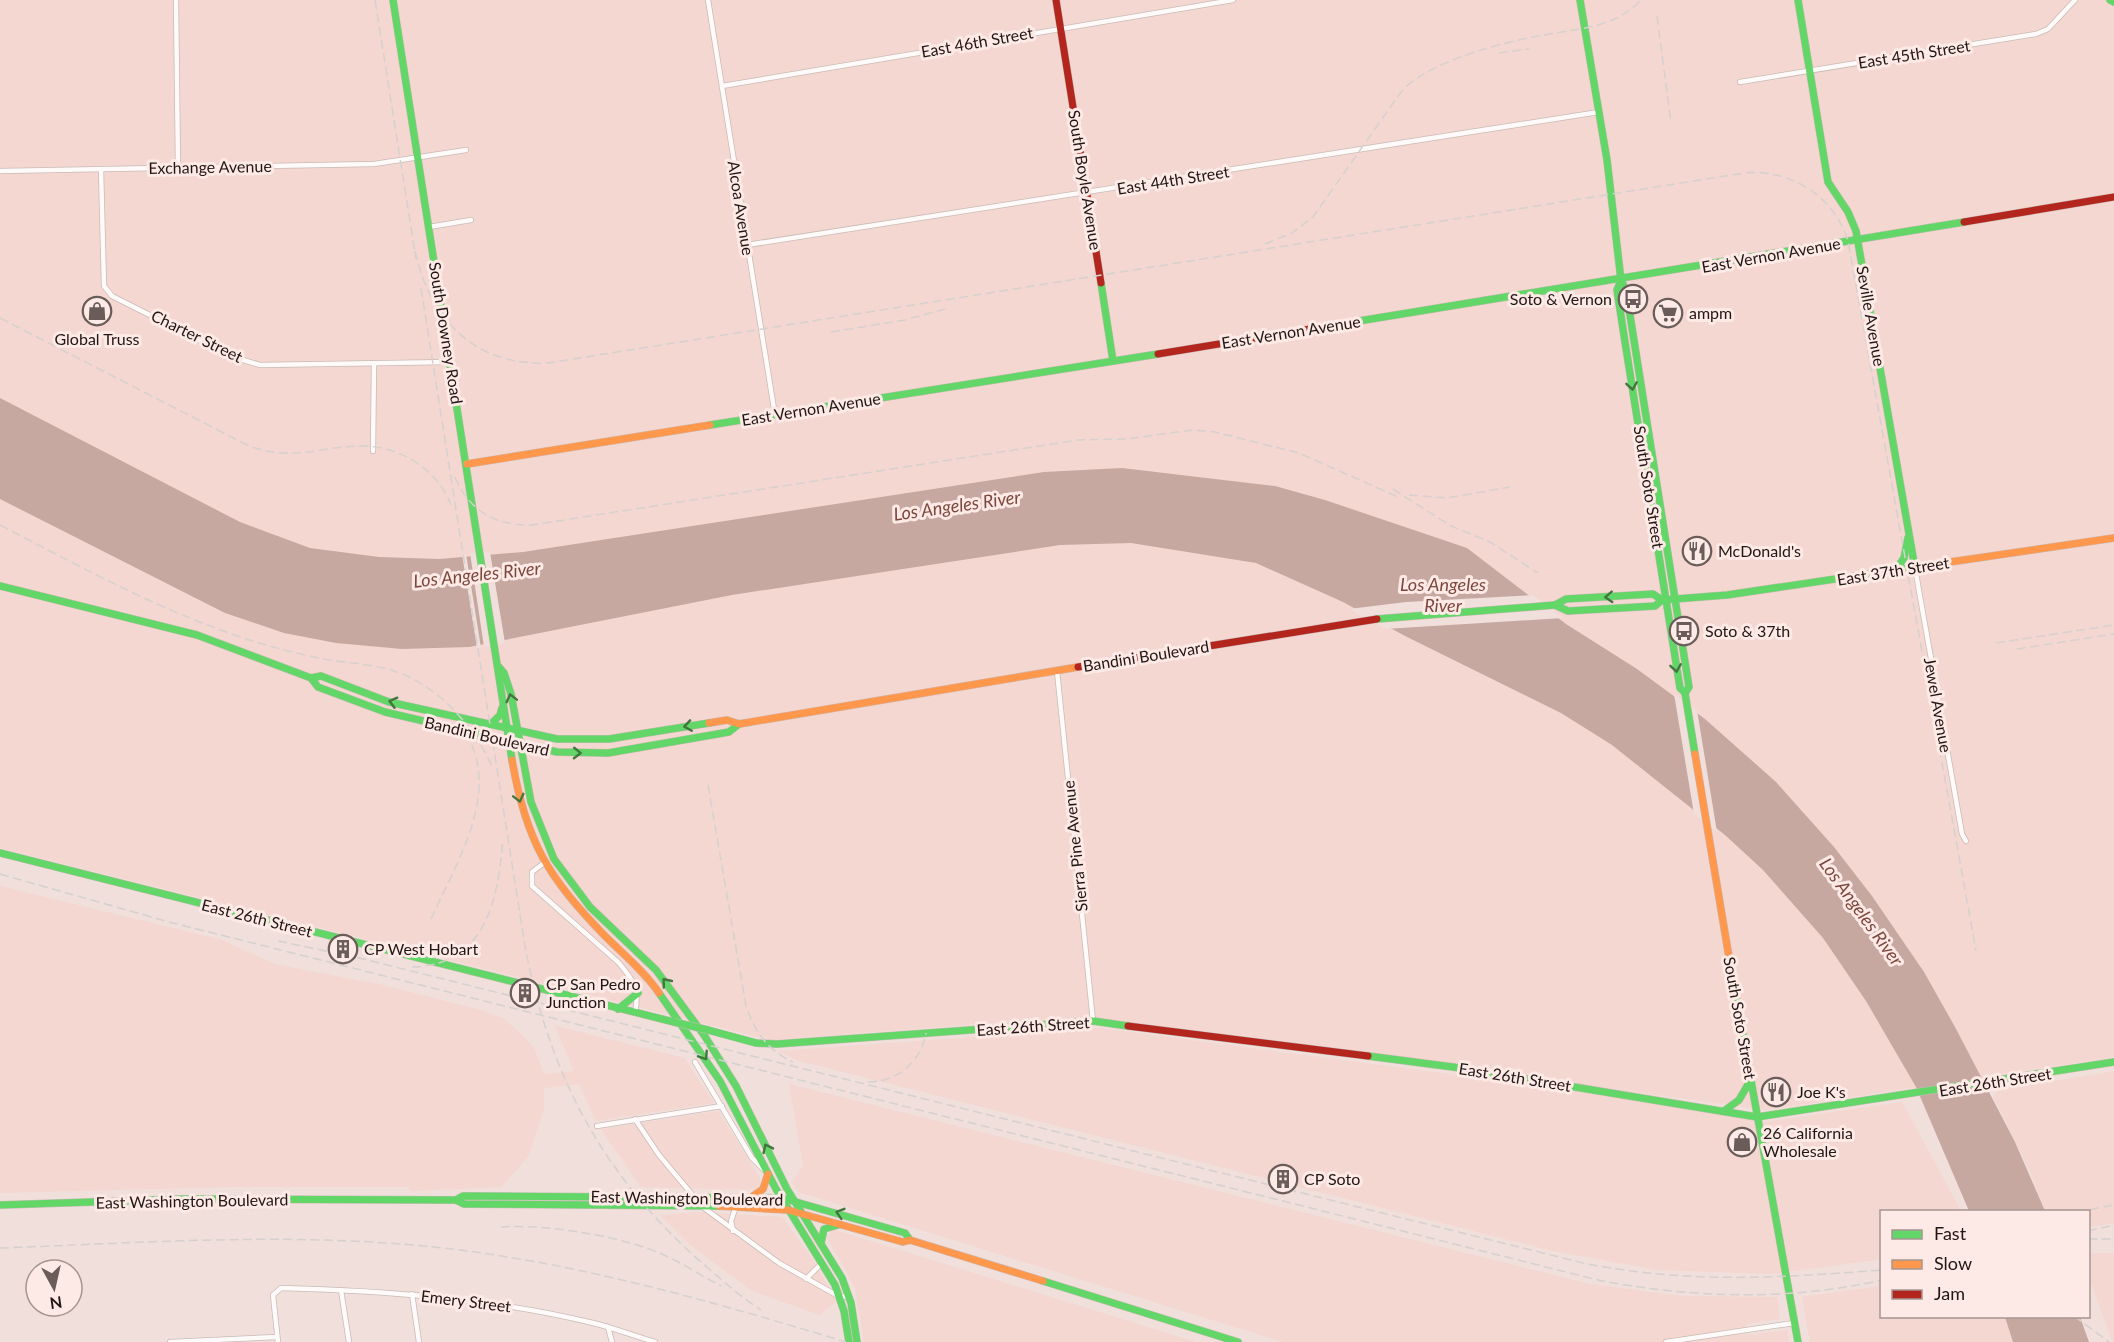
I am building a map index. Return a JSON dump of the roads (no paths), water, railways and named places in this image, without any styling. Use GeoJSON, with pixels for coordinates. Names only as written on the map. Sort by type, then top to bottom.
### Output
{"type":"FeatureCollection","features":[{"type":"Feature","properties":{"kind":"main road","name":"South Downey Road"},"geometry":{"type":"LineString","coordinates":[[393,0],[499,667],[497,673],[502,705],[524,818],[544,863],[567,897],[633,962],[672,1008],[720,1081],[768,1174],[840,1297],[849,1342]]}},
{"type":"Feature","properties":{"kind":"main road","name":"South Boyle Avenue"},"geometry":{"type":"LineString","coordinates":[[1056,0],[1113,361]]}},
{"type":"Feature","properties":{"kind":"main road","name":"South Soto Street"},"geometry":{"type":"LineString","coordinates":[[1580,0],[1599,112],[1621,280],[1626,290],[1646,407],[1668,600]]}},
{"type":"Feature","properties":{"kind":"main road","name":"Seville Avenue"},"geometry":{"type":"LineString","coordinates":[[1798,0],[1828,182],[1851,218],[1857,240],[1915,568]]}},
{"type":"Feature","properties":{"kind":"main road","name":"East Vernon Avenue"},"geometry":{"type":"LineString","coordinates":[[467,464],[1621,280],[2114,197]]}},
{"type":"Feature","properties":{"kind":"main road","name":"South Soto Street"},"geometry":{"type":"LineString","coordinates":[[1621,280],[1617,290],[1636,408],[1668,600],[1689,687],[1685,693],[1750,1081],[1798,1342]]}},
{"type":"Feature","properties":{"kind":"main road"},"geometry":{"type":"LineString","coordinates":[[1636,408],[1646,407]]}},
{"type":"Feature","properties":{"kind":"main road"},"geometry":{"type":"LineString","coordinates":[[1894,571],[1905,555],[1909,532]]}},
{"type":"Feature","properties":{"kind":"main road","name":"East 37th Street"},"geometry":{"type":"LineString","coordinates":[[1668,600],[1758,591],[2114,538]]}},
{"type":"Feature","properties":{"kind":"main road","name":"Bandini Boulevard"},"geometry":{"type":"LineString","coordinates":[[0,586],[197,635],[311,678],[318,687],[385,712],[557,752],[608,753],[729,732],[739,724]]}},
{"type":"Feature","properties":{"kind":"main road","name":"Bandini Boulevard"},"geometry":{"type":"LineString","coordinates":[[311,678],[321,676],[389,702],[557,739],[585,741],[727,720],[739,724],[1362,620],[1555,605],[1566,599],[1653,594],[1668,600]]}},
{"type":"Feature","properties":{"kind":"main road","name":"Bandini Boulevard"},"geometry":{"type":"LineString","coordinates":[[1555,605],[1568,611],[1655,606],[1668,600]]}},
{"type":"Feature","properties":{"kind":"main road","name":"South Downey Road"},"geometry":{"type":"LineString","coordinates":[[499,667],[504,673],[511,694],[531,802],[559,867],[590,907],[656,970],[692,1017],[736,1086],[794,1200],[842,1278],[849,1296],[857,1342]]}},
{"type":"Feature","properties":{"kind":"main road"},"geometry":{"type":"LineString","coordinates":[[490,725],[500,715],[502,705]]}},
{"type":"Feature","properties":{"kind":"main road","name":"East 26th Street"},"geometry":{"type":"LineString","coordinates":[[0,852],[756,1043],[777,1044],[1093,1021],[1453,1067],[1757,1117],[1991,1083],[2114,1062]]}},
{"type":"Feature","properties":{"kind":"main road"},"geometry":{"type":"LineString","coordinates":[[618,1009],[630,1002],[638,993]]}},
{"type":"Feature","properties":{"kind":"main road"},"geometry":{"type":"LineString","coordinates":[[1724,1111],[1739,1100],[1750,1081]]}},
{"type":"Feature","properties":{"kind":"main road"},"geometry":{"type":"LineString","coordinates":[[752,1196],[763,1189],[768,1174]]}},
{"type":"Feature","properties":{"kind":"main road","name":"East Washington Boulevard"},"geometry":{"type":"LineString","coordinates":[[456,1200],[464,1196],[752,1196],[782,1198],[905,1233],[910,1240]]}},
{"type":"Feature","properties":{"kind":"main road","name":"East Washington Boulevard"},"geometry":{"type":"LineString","coordinates":[[0,1205],[184,1199],[456,1200],[464,1204],[700,1205],[788,1210],[903,1242],[910,1240],[1238,1342]]}},
{"type":"Feature","properties":{"kind":"main road"},"geometry":{"type":"LineString","coordinates":[[821,1243],[824,1229],[846,1226]]}},
{"type":"Feature","properties":{"kind":"street"},"geometry":{"type":"LineString","coordinates":[[176,0],[178,168]]}},
{"type":"Feature","properties":{"kind":"street","name":"Alcoa Avenue"},"geometry":{"type":"LineString","coordinates":[[708,0],[775,415]]}},
{"type":"Feature","properties":{"kind":"street","name":"East 46th Street"},"geometry":{"type":"LineString","coordinates":[[722,86],[1233,0]]}},
{"type":"Feature","properties":{"kind":"street","name":"East 45th Street"},"geometry":{"type":"LineString","coordinates":[[1740,82],[2036,34],[2048,29],[2075,0]]}},
{"type":"Feature","properties":{"kind":"street","name":"East 44th Street"},"geometry":{"type":"LineString","coordinates":[[747,245],[1087,194],[1599,112]]}},
{"type":"Feature","properties":{"kind":"street","name":"Exchange Avenue"},"geometry":{"type":"LineString","coordinates":[[0,171],[374,164],[466,150]]}},
{"type":"Feature","properties":{"kind":"street","name":"Charter Street"},"geometry":{"type":"LineString","coordinates":[[101,169],[104,286],[110,294],[232,357],[260,365],[450,362]]}},
{"type":"Feature","properties":{"kind":"street"},"geometry":{"type":"LineString","coordinates":[[429,227],[471,220]]}},
{"type":"Feature","properties":{"kind":"street"},"geometry":{"type":"LineString","coordinates":[[373,451],[374,363]]}},
{"type":"Feature","properties":{"kind":"street","name":"Jewel Avenue"},"geometry":{"type":"LineString","coordinates":[[1915,568],[1950,774],[1966,841]]}},
{"type":"Feature","properties":{"kind":"street","name":"Sierra Pine Avenue"},"geometry":{"type":"LineString","coordinates":[[1057,670],[1093,1021]]}},
{"type":"Feature","properties":{"kind":"street"},"geometry":{"type":"LineString","coordinates":[[544,863],[532,872],[532,886],[618,962],[634,981],[638,993],[635,1013]]}},
{"type":"Feature","properties":{"kind":"street"},"geometry":{"type":"LineString","coordinates":[[695,1062],[752,1158],[768,1174]]}},
{"type":"Feature","properties":{"kind":"street"},"geometry":{"type":"LineString","coordinates":[[597,1126],[722,1106]]}},
{"type":"Feature","properties":{"kind":"street"},"geometry":{"type":"LineString","coordinates":[[635,1119],[659,1155],[700,1205],[733,1231],[806,1279],[840,1297],[849,1296]]}},
{"type":"Feature","properties":{"kind":"street"},"geometry":{"type":"LineString","coordinates":[[733,1231],[731,1221],[736,1206]]}},
{"type":"Feature","properties":{"kind":"street"},"geometry":{"type":"LineString","coordinates":[[806,1279],[822,1263]]}},
{"type":"Feature","properties":{"kind":"street","name":"Emery Street"},"geometry":{"type":"LineString","coordinates":[[277,1340],[273,1299],[274,1291],[280,1288],[412,1294],[533,1310],[608,1327],[655,1342]]}},
{"type":"Feature","properties":{"kind":"street"},"geometry":{"type":"LineString","coordinates":[[341,1290],[350,1342]]}},
{"type":"Feature","properties":{"kind":"street"},"geometry":{"type":"LineString","coordinates":[[412,1294],[419,1342]]}},
{"type":"Feature","properties":{"kind":"street"},"geometry":{"type":"LineString","coordinates":[[1666,1342],[1794,1323]]}},
{"type":"Feature","properties":{"kind":"street"},"geometry":{"type":"LineString","coordinates":[[608,1327],[612,1342]]}},
{"type":"Feature","properties":{"kind":"street"},"geometry":{"type":"LineString","coordinates":[[170,1342],[277,1340]]}},
{"type":"Feature","properties":{"kind":"water","name":"Los Angeles River"},"geometry":{"type":"Polygon","coordinates":[[[0,398],[240,522],[310,548],[379,557],[439,559],[523,552],[1044,472],[1122,468],[1275,486],[1325,500],[1467,548],[1566,624],[1637,669],[1705,719],[1776,782],[1834,847],[1872,896],[1924,972],[2015,1142],[2045,1210],[1969,1210],[1916,1087],[1866,1001],[1823,938],[1763,870],[1725,835],[1612,745],[1561,713],[1405,636],[1343,602],[1256,563],[1131,543],[1060,545],[732,595],[469,647],[402,649],[336,643],[284,633],[225,613],[0,499],[0,398]]]}},
{"type":"Feature","properties":{"kind":"water"},"geometry":{"type":"Polygon","coordinates":[[[2005,1318],[2080,1318],[2089,1342],[2013,1342],[2005,1318]]]}},
{"type":"Feature","properties":{"kind":"railway"},"geometry":{"type":"LineString","coordinates":[[375,0],[416,259]]}},
{"type":"Feature","properties":{"kind":"railway"},"geometry":{"type":"LineString","coordinates":[[1265,244],[1292,233],[1313,217],[1401,92],[1413,81],[1447,62],[1468,54],[1528,38],[1608,22],[1631,9],[1641,0]]}},
{"type":"Feature","properties":{"kind":"railway"},"geometry":{"type":"LineString","coordinates":[[1657,16],[1671,123]]}},
{"type":"Feature","properties":{"kind":"railway"},"geometry":{"type":"LineString","coordinates":[[1499,53],[1529,49]]}},
{"type":"Feature","properties":{"kind":"railway"},"geometry":{"type":"LineString","coordinates":[[415,251],[432,298],[444,317],[459,334],[477,347],[498,356],[522,362],[548,363],[1744,173],[1761,173],[1794,181],[1821,199],[1832,211],[1848,241],[1976,951]]}},
{"type":"Feature","properties":{"kind":"railway"},"geometry":{"type":"LineString","coordinates":[[421,288],[525,946],[535,993],[549,1037],[565,1079],[585,1119],[608,1158],[635,1194],[666,1229],[701,1262],[761,1310]]}},
{"type":"Feature","properties":{"kind":"railway"},"geometry":{"type":"LineString","coordinates":[[831,332],[905,320],[945,309]]}},
{"type":"Feature","properties":{"kind":"railway"},"geometry":{"type":"LineString","coordinates":[[0,318],[249,446],[280,453],[359,446],[402,454],[426,470],[436,480],[451,505]]}},
{"type":"Feature","properties":{"kind":"railway"},"geometry":{"type":"LineString","coordinates":[[455,477],[468,499],[485,514],[507,523],[532,525],[1078,440],[1126,439],[1193,430],[1215,432],[1299,453],[1398,497]]}},
{"type":"Feature","properties":{"kind":"railway"},"geometry":{"type":"LineString","coordinates":[[1409,495],[1447,498],[1510,487]]}},
{"type":"Feature","properties":{"kind":"railway"},"geometry":{"type":"LineString","coordinates":[[1393,489],[1451,526],[1490,542],[1538,573]]}},
{"type":"Feature","properties":{"kind":"railway"},"geometry":{"type":"LineString","coordinates":[[0,525],[124,589],[220,630],[291,652],[382,668],[403,674],[426,687],[450,706],[479,742],[493,769]]}},
{"type":"Feature","properties":{"kind":"railway"},"geometry":{"type":"LineString","coordinates":[[1996,643],[2114,625]]}},
{"type":"Feature","properties":{"kind":"railway"},"geometry":{"type":"LineString","coordinates":[[2017,649],[2114,634]]}},
{"type":"Feature","properties":{"kind":"railway"},"geometry":{"type":"LineString","coordinates":[[431,919],[461,854],[476,809],[479,786],[477,763],[470,741]]}},
{"type":"Feature","properties":{"kind":"railway"},"geometry":{"type":"LineString","coordinates":[[708,785],[746,1006],[753,1024],[763,1039],[776,1052],[793,1062]]}},
{"type":"Feature","properties":{"kind":"railway"},"geometry":{"type":"LineString","coordinates":[[412,967],[437,963],[457,954],[472,941],[484,924],[492,905],[503,839]]}},
{"type":"Feature","properties":{"kind":"railway"},"geometry":{"type":"LineString","coordinates":[[0,874],[169,922],[1602,1281],[1672,1291],[1742,1295],[1812,1291],[1880,1280]]}},
{"type":"Feature","properties":{"kind":"railway"},"geometry":{"type":"LineString","coordinates":[[278,941],[359,958],[1583,1263],[1621,1270],[1696,1277],[1769,1277],[1880,1270]]}},
{"type":"Feature","properties":{"kind":"railway"},"geometry":{"type":"LineString","coordinates":[[868,1082],[889,1078],[906,1068],[919,1053],[926,1033]]}},
{"type":"Feature","properties":{"kind":"railway"},"geometry":{"type":"LineString","coordinates":[[2088,1210],[2114,1205]]}},
{"type":"Feature","properties":{"kind":"railway"},"geometry":{"type":"LineString","coordinates":[[2090,1231],[2114,1225]]}},
{"type":"Feature","properties":{"kind":"railway"},"geometry":{"type":"LineString","coordinates":[[501,1227],[540,1227],[627,1242],[679,1262],[721,1286]]}},
{"type":"Feature","properties":{"kind":"railway"},"geometry":{"type":"LineString","coordinates":[[0,1248],[258,1239],[362,1241],[468,1251],[632,1282],[846,1342]]}},
{"type":"Feature","properties":{"kind":"railway"},"geometry":{"type":"LineString","coordinates":[[2090,1239],[2114,1239]]}},
{"type":"Feature","properties":{"kind":"railway"},"geometry":{"type":"LineString","coordinates":[[2077,1318],[2109,1342]]}},
{"type":"Feature","properties":{"kind":"place","name":"Soto & Vernon"},"geometry":{"type":"Point","coordinates":[1633,299]}},
{"type":"Feature","properties":{"kind":"place","name":"Global Truss"},"geometry":{"type":"Point","coordinates":[97,311]}},
{"type":"Feature","properties":{"kind":"place","name":"ampm"},"geometry":{"type":"Point","coordinates":[1668,313]}},
{"type":"Feature","properties":{"kind":"place","name":"McDonald's"},"geometry":{"type":"Point","coordinates":[1697,551]}},
{"type":"Feature","properties":{"kind":"place","name":"Soto & 37th"},"geometry":{"type":"Point","coordinates":[1684,631]}},
{"type":"Feature","properties":{"kind":"place","name":"CP West Hobart"},"geometry":{"type":"Point","coordinates":[343,949]}},
{"type":"Feature","properties":{"kind":"place","name":"CP San Pedro Junction"},"geometry":{"type":"Point","coordinates":[525,993]}},
{"type":"Feature","properties":{"kind":"place","name":"Joe K's"},"geometry":{"type":"Point","coordinates":[1776,1092]}},
{"type":"Feature","properties":{"kind":"place","name":"26 California Wholesale"},"geometry":{"type":"Point","coordinates":[1742,1142]}},
{"type":"Feature","properties":{"kind":"place","name":"CP Soto"},"geometry":{"type":"Point","coordinates":[1283,1179]}}]}
